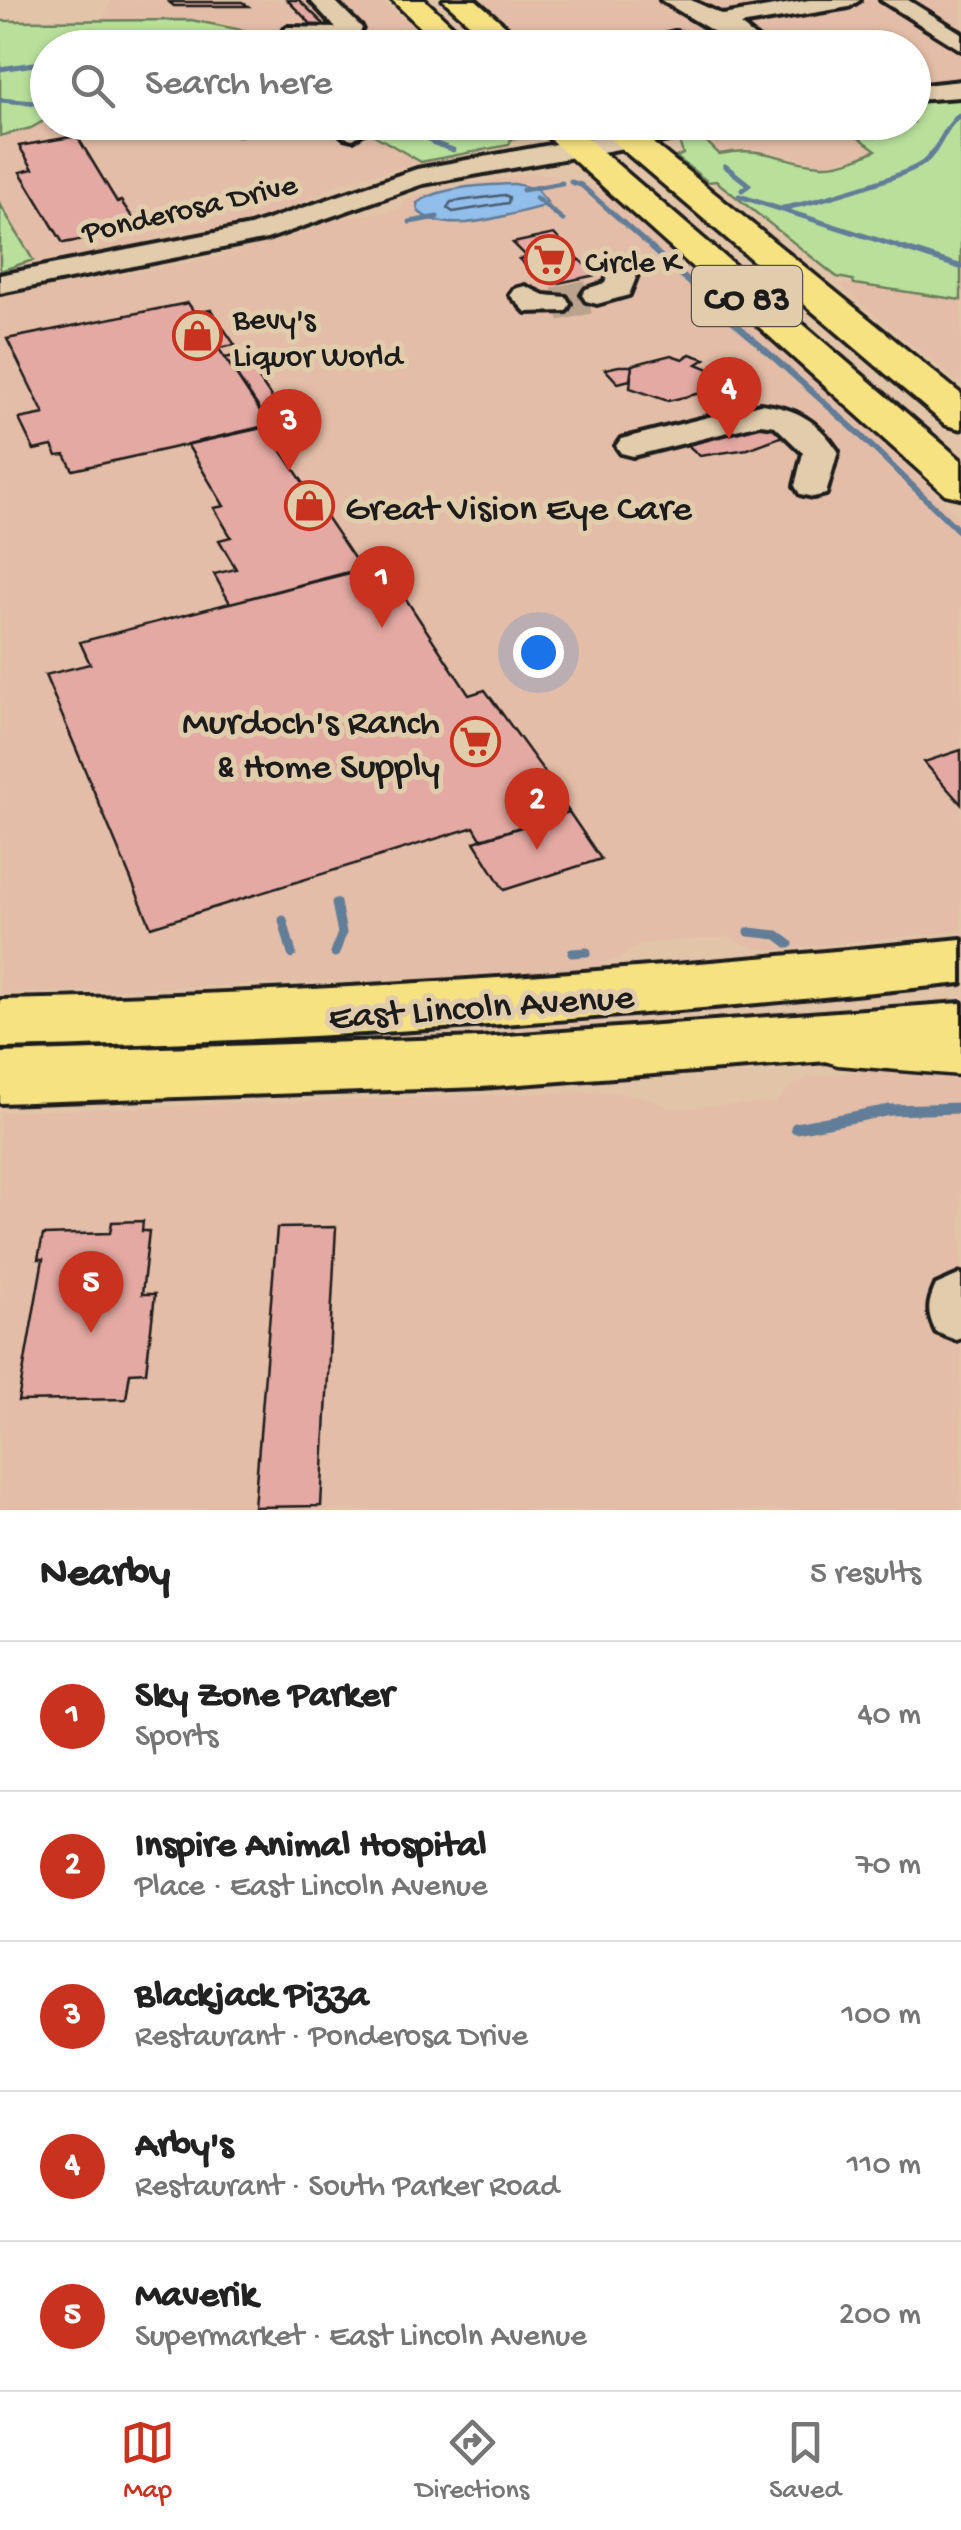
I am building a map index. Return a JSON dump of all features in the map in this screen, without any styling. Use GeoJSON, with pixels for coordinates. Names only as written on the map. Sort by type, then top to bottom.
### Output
{"type":"FeatureCollection","features":[{"type":"Feature","properties":{"kind":"highway"},"geometry":{"type":"LineString","coordinates":[[407,0],[441,30]]}},
{"type":"Feature","properties":{"kind":"highway"},"geometry":{"type":"LineString","coordinates":[[458,0],[494,30]]}},
{"type":"Feature","properties":{"kind":"highway","name":"CO 83"},"geometry":{"type":"LineString","coordinates":[[607,140],[961,484]]}},
{"type":"Feature","properties":{"kind":"highway","name":"CO 83"},"geometry":{"type":"LineString","coordinates":[[608,140],[961,416]]}},
{"type":"Feature","properties":{"kind":"highway"},"geometry":{"type":"LineString","coordinates":[[838,1040],[961,1049]]}},
{"type":"Feature","properties":{"kind":"main road","name":"East Lincoln Avenue"},"geometry":{"type":"LineString","coordinates":[[0,1024],[242,1018],[461,1006],[663,992],[961,961]]}},
{"type":"Feature","properties":{"kind":"main road","name":"East Lincoln Avenue"},"geometry":{"type":"LineString","coordinates":[[0,1078],[388,1070],[838,1040],[961,1027]]}},
{"type":"Feature","properties":{"kind":"street"},"geometry":{"type":"LineString","coordinates":[[321,0],[350,30]]}},
{"type":"Feature","properties":{"kind":"street"},"geometry":{"type":"LineString","coordinates":[[672,0],[731,30]]}},
{"type":"Feature","properties":{"kind":"street"},"geometry":{"type":"LineString","coordinates":[[720,22],[849,0]]}},
{"type":"Feature","properties":{"kind":"street"},"geometry":{"type":"LineString","coordinates":[[892,0],[961,43]]}},
{"type":"Feature","properties":{"kind":"street"},"geometry":{"type":"LineString","coordinates":[[931,91],[961,89]]}},
{"type":"Feature","properties":{"kind":"street","name":"Ponderosa Drive"},"geometry":{"type":"LineString","coordinates":[[0,284],[239,237],[403,180],[590,140]]}},
{"type":"Feature","properties":{"kind":"street"},"geometry":{"type":"LineString","coordinates":[[597,295],[618,289],[622,275]]}},
{"type":"Feature","properties":{"kind":"street"},"geometry":{"type":"LineString","coordinates":[[525,295],[537,305],[555,304]]}},
{"type":"Feature","properties":{"kind":"street"},"geometry":{"type":"LineString","coordinates":[[632,446],[757,415],[777,414],[788,419],[822,451],[813,486]]}},
{"type":"Feature","properties":{"kind":"shaded area"},"geometry":{"type":"Polygon","coordinates":[[[111,0],[381,0],[415,30],[241,30],[191,20],[102,21],[111,0]]]}},
{"type":"Feature","properties":{"kind":"shaded area"},"geometry":{"type":"Polygon","coordinates":[[[481,0],[961,0],[961,84],[931,86],[931,30],[519,30],[481,0]]]}},
{"type":"Feature","properties":{"kind":"shaded area"},"geometry":{"type":"Polygon","coordinates":[[[30,128],[30,140],[383,140],[421,162],[340,183],[293,207],[242,224],[161,234],[145,243],[39,261],[33,260],[0,204],[0,136],[30,128]]]}},
{"type":"Feature","properties":{"kind":"shaded area"},"geometry":{"type":"Polygon","coordinates":[[[705,140],[861,140],[876,151],[824,165],[770,151],[718,154],[705,140]]]}},
{"type":"Feature","properties":{"kind":"shaded area"},"geometry":{"type":"Polygon","coordinates":[[[531,173],[551,174],[567,185],[585,182],[615,201],[875,434],[961,520],[961,931],[776,950],[754,948],[727,937],[638,944],[620,959],[594,967],[455,977],[0,994],[0,297],[218,257],[300,234],[336,219],[400,209],[404,199],[433,191],[531,173]]]}},
{"type":"Feature","properties":{"kind":"shaded area"},"geometry":{"type":"Polygon","coordinates":[[[836,283],[961,300],[961,384],[912,345],[836,283]]]}},
{"type":"Feature","properties":{"kind":"shaded area"},"geometry":{"type":"Polygon","coordinates":[[[961,1059],[961,1510],[0,1510],[0,1112],[610,1091],[647,1098],[670,1108],[775,1103],[790,1087],[807,1078],[961,1059]]]}},
{"type":"Feature","properties":{"kind":"green space"},"geometry":{"type":"Polygon","coordinates":[[[191,20],[241,30],[30,30],[30,128],[0,136],[0,21],[191,20]]]}},
{"type":"Feature","properties":{"kind":"green space"},"geometry":{"type":"Polygon","coordinates":[[[961,96],[961,300],[854,284],[853,280],[837,277],[716,181],[708,182],[676,157],[683,154],[679,141],[705,140],[719,154],[750,151],[808,164],[843,163],[876,150],[862,140],[931,140],[931,99],[961,96]]]}},
{"type":"Feature","properties":{"kind":"green space"},"geometry":{"type":"Polygon","coordinates":[[[383,140],[511,140],[509,145],[421,162],[383,140]]]}},
{"type":"Feature","properties":{"kind":"green space"},"geometry":{"type":"Polygon","coordinates":[[[0,204],[33,260],[0,271],[0,204]]]}},
{"type":"Feature","properties":{"kind":"water"},"geometry":{"type":"Polygon","coordinates":[[[515,184],[536,189],[547,202],[477,222],[444,222],[418,211],[417,203],[439,193],[515,184]]]}},
{"type":"Feature","properties":{"kind":"building"},"geometry":{"type":"Polygon","coordinates":[[[287,0],[299,0],[329,29],[316,29],[287,0]]]}},
{"type":"Feature","properties":{"kind":"building"},"geometry":{"type":"Polygon","coordinates":[[[169,2],[242,2],[248,6],[174,6],[169,2]]]}},
{"type":"Feature","properties":{"kind":"building"},"geometry":{"type":"Polygon","coordinates":[[[79,140],[117,202],[121,201],[134,220],[130,221],[135,230],[63,243],[20,172],[33,169],[19,146],[79,140]]]}},
{"type":"Feature","properties":{"kind":"building","name":"Circle K"},"geometry":{"type":"Polygon","coordinates":[[[554,234],[596,275],[554,284],[513,243],[554,234]]]}},
{"type":"Feature","properties":{"kind":"building","name":"Circle K"},"geometry":{"type":"Polygon","coordinates":[[[568,249],[580,260],[531,271],[519,259],[568,249]]]}},
{"type":"Feature","properties":{"kind":"building"},"geometry":{"type":"Polygon","coordinates":[[[590,288],[601,299],[559,308],[549,297],[590,288]]]}},
{"type":"Feature","properties":{"kind":"building"},"geometry":{"type":"Polygon","coordinates":[[[188,303],[271,426],[73,470],[65,455],[57,456],[52,446],[34,450],[19,419],[44,414],[7,339],[188,303]]]}},
{"type":"Feature","properties":{"kind":"building"},"geometry":{"type":"Polygon","coordinates":[[[211,310],[235,345],[218,348],[195,313],[211,310]]]}},
{"type":"Feature","properties":{"kind":"building"},"geometry":{"type":"Polygon","coordinates":[[[242,354],[282,413],[264,417],[225,358],[242,354]]]}},
{"type":"Feature","properties":{"kind":"building"},"geometry":{"type":"Polygon","coordinates":[[[690,354],[705,359],[697,364],[709,369],[709,391],[668,401],[630,388],[632,365],[671,355],[683,359],[690,354]]]}},
{"type":"Feature","properties":{"kind":"building"},"geometry":{"type":"Polygon","coordinates":[[[632,366],[630,380],[618,383],[605,369],[632,366]]]}},
{"type":"Feature","properties":{"kind":"building"},"geometry":{"type":"Polygon","coordinates":[[[764,420],[783,436],[748,449],[700,456],[683,441],[764,420]]]}},
{"type":"Feature","properties":{"kind":"building"},"geometry":{"type":"Polygon","coordinates":[[[265,426],[362,570],[230,603],[214,574],[236,569],[219,540],[231,537],[214,508],[224,506],[187,444],[265,426]]]}},
{"type":"Feature","properties":{"kind":"building"},"geometry":{"type":"Polygon","coordinates":[[[368,567],[387,594],[400,590],[469,695],[485,690],[562,796],[559,797],[569,812],[481,839],[474,827],[151,927],[45,675],[90,664],[80,642],[368,567]]]}},
{"type":"Feature","properties":{"kind":"building"},"geometry":{"type":"Polygon","coordinates":[[[961,750],[961,804],[924,762],[961,750]]]}},
{"type":"Feature","properties":{"kind":"building"},"geometry":{"type":"Polygon","coordinates":[[[569,812],[601,859],[504,890],[474,842],[569,812]]]}},
{"type":"Feature","properties":{"kind":"building"},"geometry":{"type":"Polygon","coordinates":[[[143,1221],[142,1231],[149,1231],[142,1294],[155,1294],[146,1372],[130,1373],[126,1399],[18,1401],[43,1259],[38,1259],[43,1235],[110,1233],[112,1222],[143,1221]]]}},
{"type":"Feature","properties":{"kind":"building"},"geometry":{"type":"Polygon","coordinates":[[[336,1227],[321,1506],[254,1507],[277,1228],[336,1227]]]}},
{"type":"Feature","properties":{"kind":"waterway"},"geometry":{"type":"LineString","coordinates":[[0,69],[30,65]]}},
{"type":"Feature","properties":{"kind":"waterway"},"geometry":{"type":"LineString","coordinates":[[0,100],[30,102]]}},
{"type":"Feature","properties":{"kind":"waterway"},"geometry":{"type":"LineString","coordinates":[[783,208],[912,169],[929,158],[961,114]]}},
{"type":"Feature","properties":{"kind":"waterway"},"geometry":{"type":"LineString","coordinates":[[431,140],[453,150]]}},
{"type":"Feature","properties":{"kind":"waterway"},"geometry":{"type":"LineString","coordinates":[[725,166],[749,185],[742,190]]}},
{"type":"Feature","properties":{"kind":"waterway"},"geometry":{"type":"LineString","coordinates":[[571,182],[581,185],[654,250]]}},
{"type":"Feature","properties":{"kind":"waterway"},"geometry":{"type":"LineString","coordinates":[[523,190],[562,183]]}},
{"type":"Feature","properties":{"kind":"waterway"},"geometry":{"type":"LineString","coordinates":[[739,196],[909,250]]}},
{"type":"Feature","properties":{"kind":"waterway"},"geometry":{"type":"LineString","coordinates":[[536,198],[563,220]]}},
{"type":"Feature","properties":{"kind":"waterway"},"geometry":{"type":"LineString","coordinates":[[410,222],[437,217]]}},
{"type":"Feature","properties":{"kind":"waterway"},"geometry":{"type":"LineString","coordinates":[[651,248],[857,432],[961,533]]}},
{"type":"Feature","properties":{"kind":"waterway"},"geometry":{"type":"LineString","coordinates":[[902,248],[961,267]]}},
{"type":"Feature","properties":{"kind":"waterway"},"geometry":{"type":"LineString","coordinates":[[335,953],[342,933],[336,903]]}},
{"type":"Feature","properties":{"kind":"waterway"},"geometry":{"type":"LineString","coordinates":[[283,920],[292,954]]}},
{"type":"Feature","properties":{"kind":"waterway"},"geometry":{"type":"LineString","coordinates":[[749,932],[777,935],[789,944]]}},
{"type":"Feature","properties":{"kind":"waterway"},"geometry":{"type":"LineString","coordinates":[[572,953],[587,952]]}},
{"type":"Feature","properties":{"kind":"waterway"},"geometry":{"type":"LineString","coordinates":[[796,1128],[890,1110],[961,1108]]}},
{"type":"Feature","properties":{"kind":"tunnel"},"geometry":{"type":"LineString","coordinates":[[555,304],[597,295]]}},
{"type":"Feature","properties":{"kind":"place","name":"Circle K"},"geometry":{"type":"Point","coordinates":[550,260]}},
{"type":"Feature","properties":{"kind":"place","name":"Bevy's Liquor World"},"geometry":{"type":"Point","coordinates":[198,335]}},
{"type":"Feature","properties":{"kind":"place","name":"Arby's"},"geometry":{"type":"Point","coordinates":[729,439]}},
{"type":"Feature","properties":{"kind":"place","name":"Blackjack Pizza"},"geometry":{"type":"Point","coordinates":[289,471]}},
{"type":"Feature","properties":{"kind":"place","name":"Great Vision Eye Care"},"geometry":{"type":"Point","coordinates":[310,505]}},
{"type":"Feature","properties":{"kind":"place","name":"Sky Zone Parker"},"geometry":{"type":"Point","coordinates":[382,628]}},
{"type":"Feature","properties":{"kind":"place","name":"Murdoch's Ranch & Home Supply"},"geometry":{"type":"Point","coordinates":[475,741]}},
{"type":"Feature","properties":{"kind":"place","name":"Inspire Animal Hospital"},"geometry":{"type":"Point","coordinates":[537,850]}},
{"type":"Feature","properties":{"kind":"place","name":"Maverik"},"geometry":{"type":"Point","coordinates":[91,1333]}}]}
